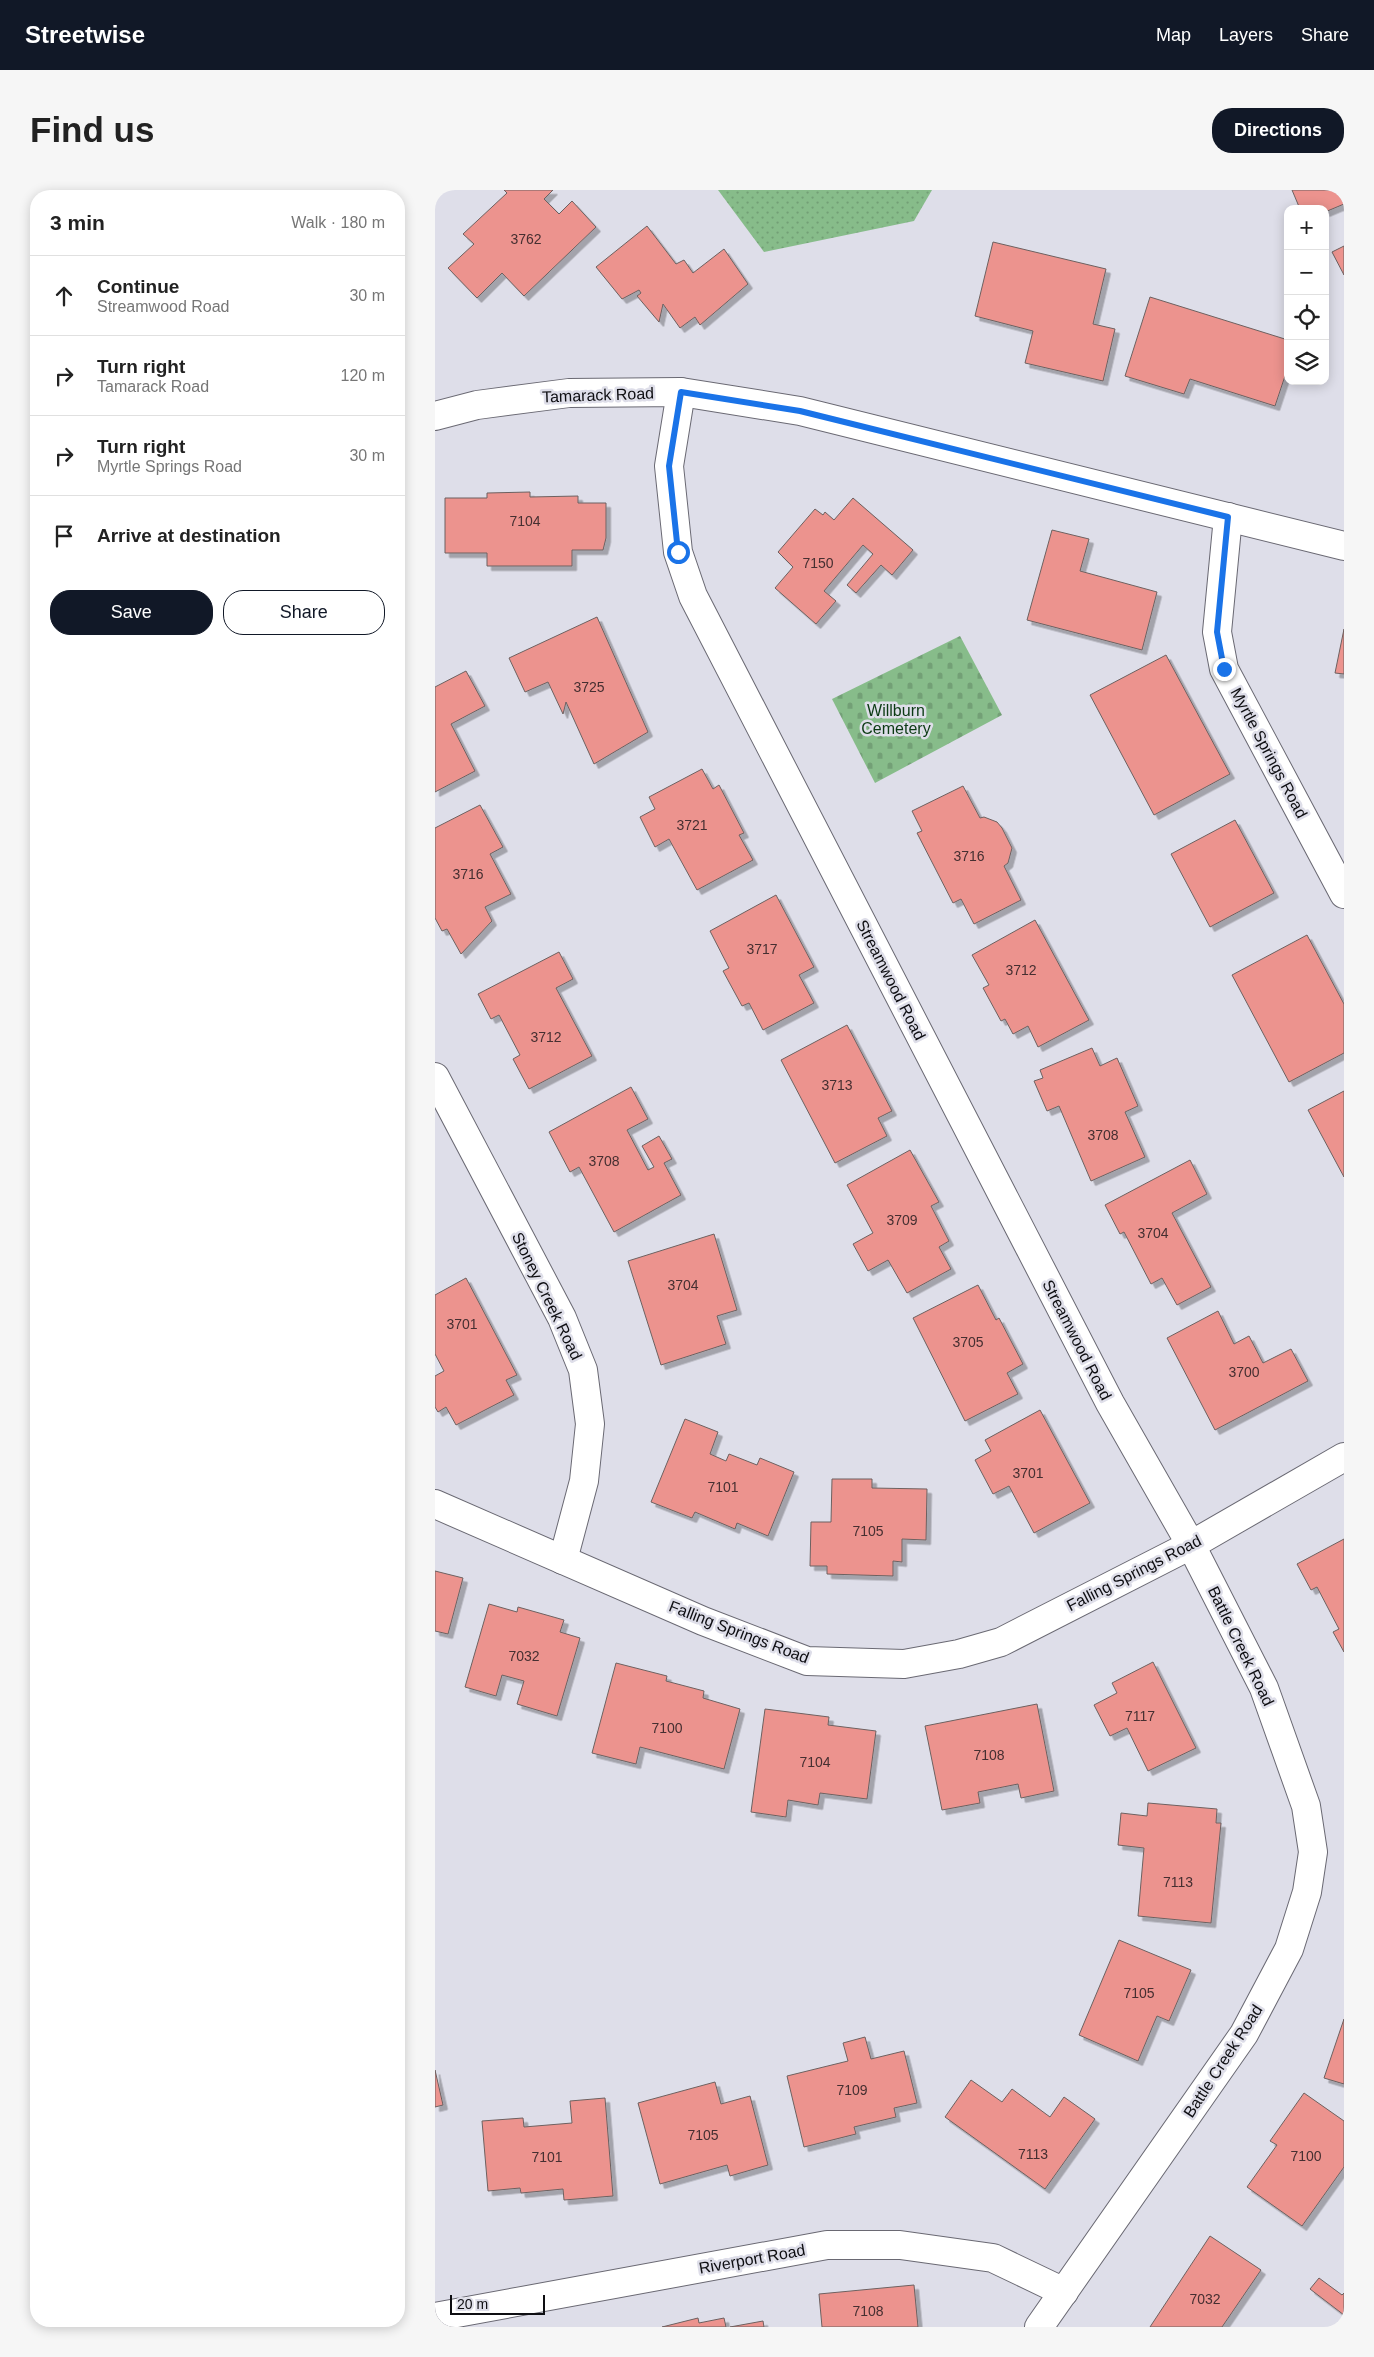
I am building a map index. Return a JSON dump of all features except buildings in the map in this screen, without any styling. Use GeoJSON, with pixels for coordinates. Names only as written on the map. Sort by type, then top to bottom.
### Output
{"type":"FeatureCollection","features":[{"type":"Feature","properties":{"kind":"street","name":"Tamarack Road"},"geometry":{"type":"LineString","coordinates":[[435,416],[477,405],[569,393],[681,392],[800,411],[1344,546]]}},
{"type":"Feature","properties":{"kind":"street","name":"Streamwood Road"},"geometry":{"type":"LineString","coordinates":[[681,392],[669,466],[678,552],[693,596],[1105,1394],[1191,1545]]}},
{"type":"Feature","properties":{"kind":"street","name":"Myrtle Springs Road"},"geometry":{"type":"LineString","coordinates":[[1228,517],[1217,632],[1224,669],[1344,894]]}},
{"type":"Feature","properties":{"kind":"street","name":"Stoney Creek Road"},"geometry":{"type":"LineString","coordinates":[[435,1077],[562,1318],[583,1370],[590,1424],[583,1481],[563,1560]]}},
{"type":"Feature","properties":{"kind":"street","name":"Falling Springs Road"},"geometry":{"type":"LineString","coordinates":[[435,1504],[703,1622],[807,1661],[905,1664],[959,1654],[1001,1642],[1191,1545],[1344,1457]]}},
{"type":"Feature","properties":{"kind":"street","name":"Battle Creek Road"},"geometry":{"type":"LineString","coordinates":[[1039,2327],[1244,2034],[1289,1950],[1308,1884],[1313,1852],[1306,1806],[1263,1688],[1191,1545]]}},
{"type":"Feature","properties":{"kind":"street","name":"Riverport Road"},"geometry":{"type":"LineString","coordinates":[[435,2317],[827,2245],[900,2244],[993,2258],[1064,2292]]}},
{"type":"Feature","properties":{"kind":"green space"},"geometry":{"type":"Polygon","coordinates":[[[718,190],[932,190],[914,221],[764,252],[718,190]]]}},
{"type":"Feature","properties":{"kind":"green space","name":"Willburn Cemetery"},"geometry":{"type":"Polygon","coordinates":[[[960,636],[1002,715],[875,783],[832,699],[960,636]]]}},
{"type":"Feature","properties":{"kind":"route"},"geometry":{"type":"LineString","coordinates":[[678,552],[669,466],[681,392],[800,411],[1228,517],[1217,632],[1224,669]]}}]}
